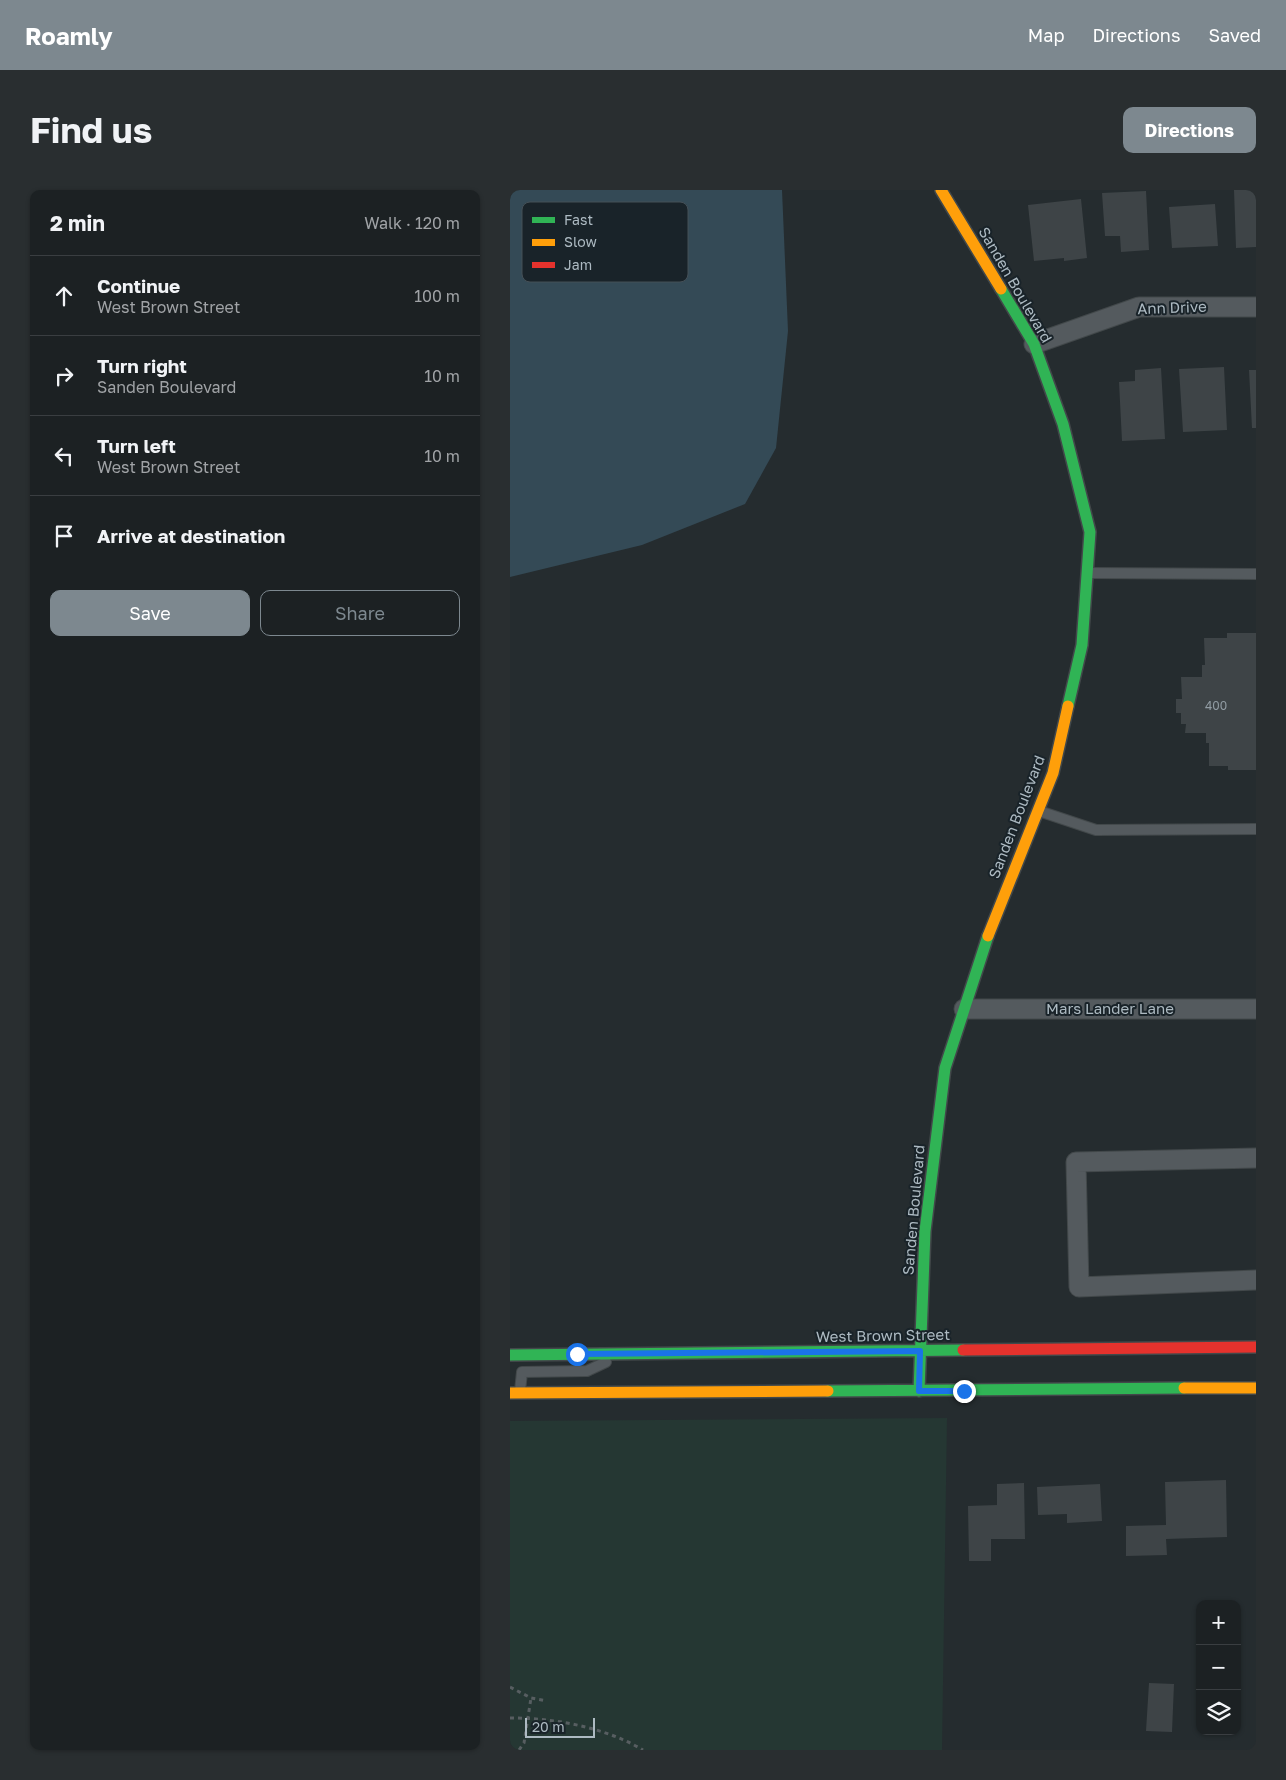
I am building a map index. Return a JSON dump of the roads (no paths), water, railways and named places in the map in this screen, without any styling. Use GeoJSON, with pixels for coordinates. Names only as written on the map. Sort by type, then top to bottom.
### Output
{"type":"FeatureCollection","features":[{"type":"Feature","properties":{"kind":"main road","name":"Sanden Boulevard"},"geometry":{"type":"LineString","coordinates":[[919,1391],[925,1231],[945,1068],[994,921],[1053,773],[1082,645],[1090,532],[1063,424],[1034,344],[942,190]]}},
{"type":"Feature","properties":{"kind":"main road","name":"West Brown Street"},"geometry":{"type":"LineString","coordinates":[[510,1355],[1256,1347]]}},
{"type":"Feature","properties":{"kind":"main road"},"geometry":{"type":"LineString","coordinates":[[515,1393],[1256,1388]]}},
{"type":"Feature","properties":{"kind":"street","name":"Ann Drive"},"geometry":{"type":"LineString","coordinates":[[1034,344],[1139,307],[1256,307]]}},
{"type":"Feature","properties":{"kind":"street","name":"Mars Lander Lane"},"geometry":{"type":"LineString","coordinates":[[964,1009],[1256,1009]]}},
{"type":"Feature","properties":{"kind":"street"},"geometry":{"type":"LineString","coordinates":[[1256,1158],[1076,1162],[1079,1287],[1256,1280]]}},
{"type":"Feature","properties":{"kind":"lane"},"geometry":{"type":"LineString","coordinates":[[1088,573],[1256,574]]}},
{"type":"Feature","properties":{"kind":"lane"},"geometry":{"type":"LineString","coordinates":[[1039,811],[1096,830],[1256,829]]}},
{"type":"Feature","properties":{"kind":"lane"},"geometry":{"type":"LineString","coordinates":[[515,1393],[522,1372],[587,1371],[626,1354]]}},
{"type":"Feature","properties":{"kind":"water"},"geometry":{"type":"Polygon","coordinates":[[[510,190],[782,190],[788,331],[776,448],[745,504],[642,545],[510,577],[510,190]]]}}]}
